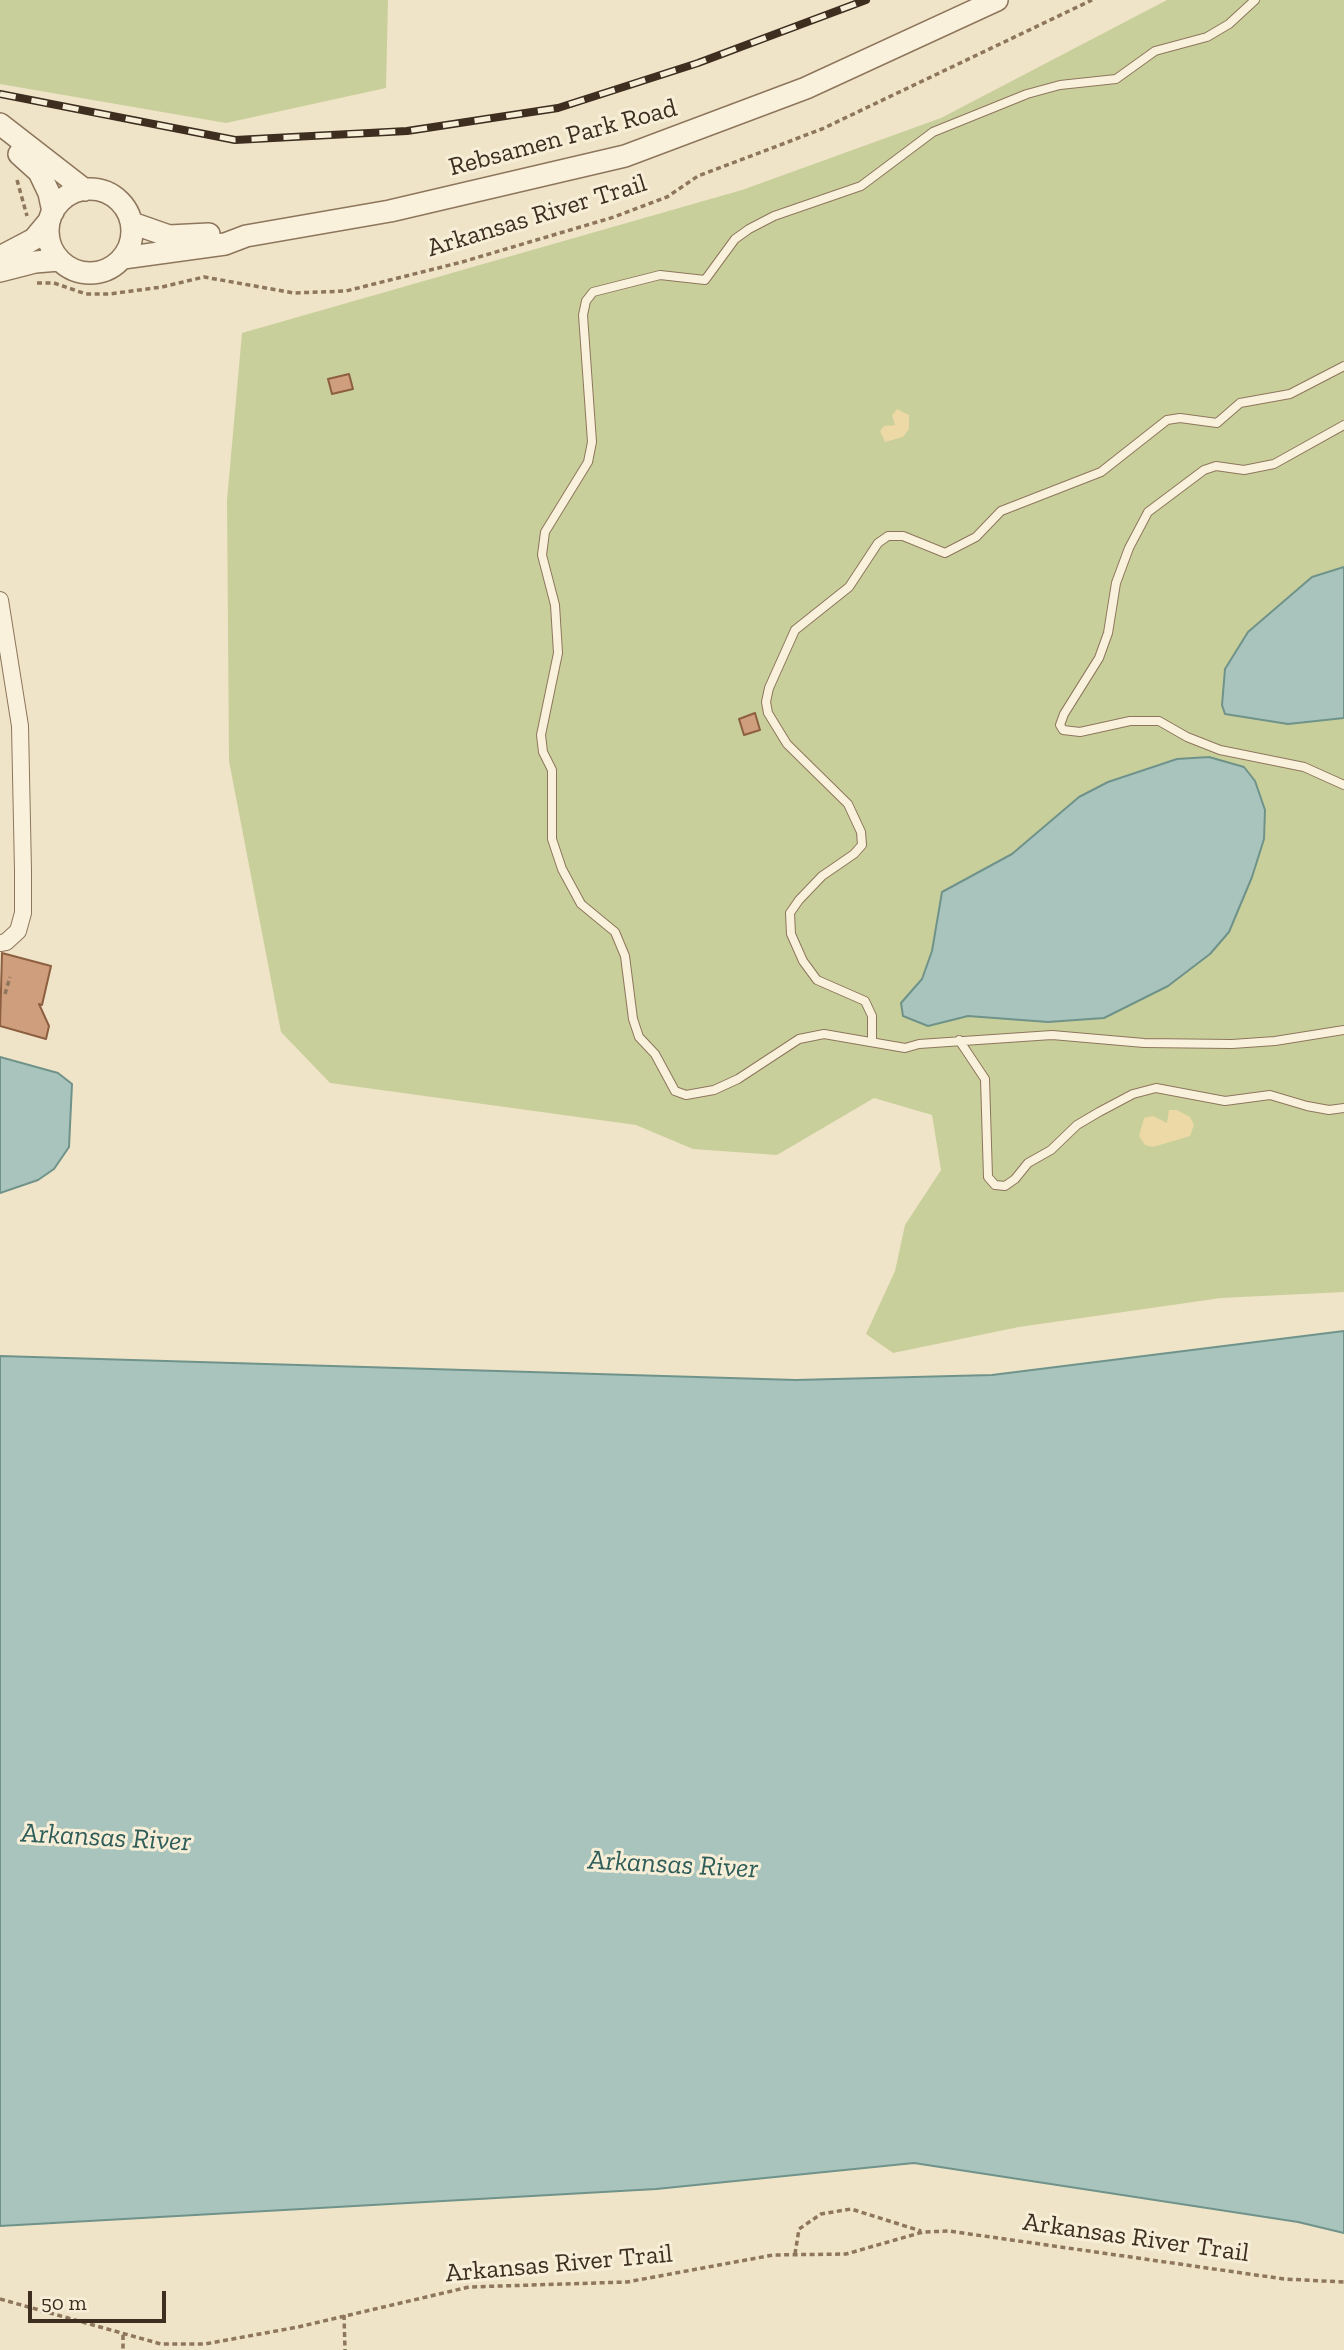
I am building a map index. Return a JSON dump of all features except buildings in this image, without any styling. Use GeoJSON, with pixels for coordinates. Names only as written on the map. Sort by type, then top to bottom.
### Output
{"type":"FeatureCollection","features":[{"type":"Feature","properties":{"kind":"street","name":"Rebsamen Park Road"},"geometry":{"type":"LineString","coordinates":[[59,260],[76,271],[101,272],[123,258],[225,244],[246,236],[430,202],[625,156],[806,88],[997,0]]}},
{"type":"Feature","properties":{"kind":"street"},"geometry":{"type":"LineString","coordinates":[[0,124],[85,190]]}},
{"type":"Feature","properties":{"kind":"street"},"geometry":{"type":"LineString","coordinates":[[0,135],[39,172],[49,193],[50,245],[59,260],[35,262],[0,271]]}},
{"type":"Feature","properties":{"kind":"street"},"geometry":{"type":"LineString","coordinates":[[0,257],[34,239],[69,195],[85,190],[104,192],[115,198],[132,223],[130,240],[123,258]]}},
{"type":"Feature","properties":{"kind":"street","name":"Rebsamen Park Road"},"geometry":{"type":"LineString","coordinates":[[132,223],[169,236],[246,236]]}},
{"type":"Feature","properties":{"kind":"street"},"geometry":{"type":"LineString","coordinates":[[0,600],[21,737],[23,871],[23,913],[18,931],[6,942],[0,943]]}},
{"type":"Feature","properties":{"kind":"lane"},"geometry":{"type":"LineString","coordinates":[[1255,0],[1229,24],[1207,37],[1155,51],[1116,79],[1060,85],[1027,94],[933,132],[861,186],[774,216],[749,229],[734,239],[705,280],[660,275],[601,288],[586,301],[583,315],[584,341],[592,442],[582,472],[545,532],[542,555],[555,605],[558,653],[541,735],[543,752],[552,770],[552,839],[562,869],[581,904],[615,932],[625,956],[633,1019],[639,1037],[655,1054],[675,1091],[686,1094],[714,1090],[738,1079],[799,1039],[824,1034],[872,1041],[888,1048],[905,1048],[959,1040],[1052,1035],[1144,1043],[1232,1044],[1275,1041],[1344,1030]]}},
{"type":"Feature","properties":{"kind":"lane"},"geometry":{"type":"LineString","coordinates":[[872,1041],[872,1016],[865,1001],[817,980],[803,961],[791,934],[790,914],[799,900],[822,876],[854,854],[862,845],[861,832],[848,804],[788,744],[768,713],[766,702],[769,688],[795,630],[849,587],[878,543],[888,536],[903,536],[945,553],[976,537],[1002,511],[1101,472],[1167,421],[1180,418],[1217,423],[1240,403],[1290,394],[1344,366]]}},
{"type":"Feature","properties":{"kind":"lane"},"geometry":{"type":"LineString","coordinates":[[1344,425],[1274,464],[1244,470],[1216,466],[1204,470],[1148,512],[1129,548],[1116,583],[1108,633],[1099,658],[1060,725],[1063,730],[1080,732],[1129,721],[1159,721],[1187,737],[1220,750],[1304,767],[1344,785]]}},
{"type":"Feature","properties":{"kind":"lane"},"geometry":{"type":"LineString","coordinates":[[959,1040],[985,1079],[988,1177],[995,1185],[1005,1186],[1015,1179],[1028,1163],[1051,1150],[1077,1125],[1133,1094],[1156,1088],[1225,1101],[1270,1095],[1318,1108],[1344,1108]]}},
{"type":"Feature","properties":{"kind":"path","name":"Arkansas River Trail"},"geometry":{"type":"LineString","coordinates":[[24,283],[54,283],[86,294],[109,294],[162,287],[204,277],[293,293],[346,291],[462,262],[614,217],[667,197],[698,176],[834,124],[1092,0]]}},
{"type":"Feature","properties":{"kind":"path"},"geometry":{"type":"LineString","coordinates":[[12,172],[18,180],[27,218]]}},
{"type":"Feature","properties":{"kind":"path"},"geometry":{"type":"LineString","coordinates":[[5,994],[10,977]]}},
{"type":"Feature","properties":{"kind":"path","name":"Arkansas River Trail"},"geometry":{"type":"LineString","coordinates":[[795,2254],[799,2229],[821,2214],[850,2209],[923,2232]]}},
{"type":"Feature","properties":{"kind":"path","name":"Arkansas River Trail"},"geometry":{"type":"LineString","coordinates":[[0,2299],[123,2335],[179,2346],[298,2328],[469,2287],[627,2282],[795,2254],[846,2254],[923,2232],[949,2231],[1284,2279],[1344,2282]]}},
{"type":"Feature","properties":{"kind":"path"},"geometry":{"type":"LineString","coordinates":[[344,2315],[345,2350]]}},
{"type":"Feature","properties":{"kind":"path"},"geometry":{"type":"LineString","coordinates":[[123,2335],[123,2350]]}},
{"type":"Feature","properties":{"kind":"green space"},"geometry":{"type":"Polygon","coordinates":[[[0,0],[388,0],[386,88],[226,123],[0,84],[0,0]]]}},
{"type":"Feature","properties":{"kind":"green space"},"geometry":{"type":"Polygon","coordinates":[[[1167,0],[1344,0],[1344,1292],[1221,1298],[1019,1327],[893,1353],[866,1334],[895,1271],[905,1225],[941,1170],[932,1115],[874,1098],[777,1155],[693,1149],[636,1125],[330,1083],[281,1032],[229,761],[227,500],[242,333],[742,190],[941,118],[1167,0]]]}},
{"type":"Feature","properties":{"kind":"sand"},"geometry":{"type":"Polygon","coordinates":[[[897,409],[909,415],[909,429],[903,437],[885,442],[880,431],[884,426],[895,425],[892,415],[897,409]]]}},
{"type":"Feature","properties":{"kind":"sand"},"geometry":{"type":"Polygon","coordinates":[[[1169,1110],[1177,1110],[1190,1117],[1194,1125],[1190,1136],[1153,1147],[1145,1145],[1139,1136],[1144,1118],[1153,1116],[1167,1123],[1169,1110]]]}},
{"type":"Feature","properties":{"kind":"water"},"geometry":{"type":"Polygon","coordinates":[[[1344,567],[1344,718],[1288,724],[1225,714],[1222,705],[1225,669],[1248,632],[1312,577],[1344,567]]]}},
{"type":"Feature","properties":{"kind":"water"},"geometry":{"type":"Polygon","coordinates":[[[1209,757],[1244,767],[1255,781],[1265,810],[1264,839],[1252,877],[1229,932],[1210,954],[1168,986],[1104,1018],[1048,1022],[968,1016],[928,1026],[903,1016],[901,1003],[922,979],[932,951],[942,892],[1012,854],[1079,797],[1108,782],[1177,759],[1209,757]]]}},
{"type":"Feature","properties":{"kind":"water"},"geometry":{"type":"Polygon","coordinates":[[[0,1057],[58,1073],[72,1084],[69,1147],[54,1169],[38,1180],[0,1193],[0,1057]]]}},
{"type":"Feature","properties":{"kind":"water","name":"Arkansas River"},"geometry":{"type":"Polygon","coordinates":[[[1344,1331],[1344,2233],[1298,2222],[914,2163],[656,2189],[0,2226],[0,1356],[796,1380],[992,1375],[1344,1331]]]}},
{"type":"Feature","properties":{"kind":"railway"},"geometry":{"type":"LineString","coordinates":[[0,94],[235,140],[407,131],[558,108],[698,63],[866,0]]}}]}
